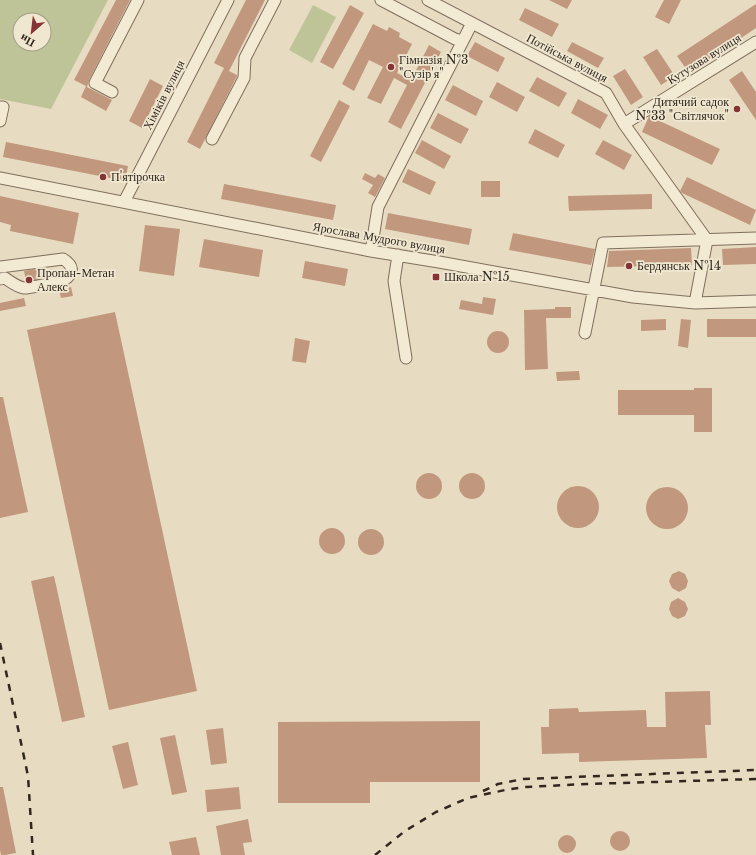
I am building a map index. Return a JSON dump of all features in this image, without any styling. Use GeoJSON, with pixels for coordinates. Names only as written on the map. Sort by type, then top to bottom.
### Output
{"type":"FeatureCollection","features":[{"type":"Feature","properties":{"kind":"street"},"geometry":{"type":"LineString","coordinates":[[112,92],[95,83],[138,0]]}},
{"type":"Feature","properties":{"kind":"street","name":"Хіміків вулиця"},"geometry":{"type":"LineString","coordinates":[[124,202],[228,0]]}},
{"type":"Feature","properties":{"kind":"street"},"geometry":{"type":"LineString","coordinates":[[212,139],[244,78],[245,58],[275,0]]}},
{"type":"Feature","properties":{"kind":"street"},"geometry":{"type":"LineString","coordinates":[[381,0],[455,39],[463,41]]}},
{"type":"Feature","properties":{"kind":"street","name":"Потійська вулиця"},"geometry":{"type":"LineString","coordinates":[[428,0],[606,93],[624,124],[707,240]]}},
{"type":"Feature","properties":{"kind":"street"},"geometry":{"type":"LineString","coordinates":[[371,251],[378,207],[472,24]]}},
{"type":"Feature","properties":{"kind":"street","name":"Кутузова вулиця"},"geometry":{"type":"LineString","coordinates":[[624,124],[756,42]]}},
{"type":"Feature","properties":{"kind":"street"},"geometry":{"type":"LineString","coordinates":[[0,107],[3,107],[0,121]]}},
{"type":"Feature","properties":{"kind":"street","name":"Ярослава Мудрого вулиця"},"geometry":{"type":"LineString","coordinates":[[0,178],[371,251],[633,297],[695,303],[756,300]]}},
{"type":"Feature","properties":{"kind":"street"},"geometry":{"type":"LineString","coordinates":[[585,333],[603,243],[756,238]]}},
{"type":"Feature","properties":{"kind":"street"},"geometry":{"type":"LineString","coordinates":[[695,303],[707,240]]}},
{"type":"Feature","properties":{"kind":"street"},"geometry":{"type":"LineString","coordinates":[[398,255],[394,281],[406,358]]}},
{"type":"Feature","properties":{"kind":"street"},"geometry":{"type":"LineString","coordinates":[[0,267],[64,259],[70,263],[72,268],[71,274],[64,281],[25,288],[15,285],[5,278],[0,279]]}},
{"type":"Feature","properties":{"kind":"green space"},"geometry":{"type":"Polygon","coordinates":[[[0,0],[108,0],[51,109],[0,99],[0,0]]]}},
{"type":"Feature","properties":{"kind":"green space"},"geometry":{"type":"Polygon","coordinates":[[[313,5],[336,17],[312,63],[289,50],[313,5]]]}},
{"type":"Feature","properties":{"kind":"building"},"geometry":{"type":"Polygon","coordinates":[[[116,0],[130,0],[89,80],[87,87],[112,100],[106,111],[81,97],[86,86],[74,80],[116,0]]]}},
{"type":"Feature","properties":{"kind":"building"},"geometry":{"type":"Polygon","coordinates":[[[246,0],[265,0],[229,71],[237,76],[200,149],[187,142],[224,68],[214,63],[246,0]]]}},
{"type":"Feature","properties":{"kind":"building"},"geometry":{"type":"Polygon","coordinates":[[[549,0],[572,0],[567,9],[549,0]]]}},
{"type":"Feature","properties":{"kind":"building"},"geometry":{"type":"Polygon","coordinates":[[[664,0],[681,0],[669,24],[655,17],[664,0]]]}},
{"type":"Feature","properties":{"kind":"building"},"geometry":{"type":"Polygon","coordinates":[[[756,4],[756,28],[689,73],[677,56],[756,4]]]}},
{"type":"Feature","properties":{"kind":"building"},"geometry":{"type":"Polygon","coordinates":[[[350,5],[364,13],[333,69],[320,62],[350,5]]]}},
{"type":"Feature","properties":{"kind":"building"},"geometry":{"type":"Polygon","coordinates":[[[525,8],[559,24],[552,37],[519,20],[525,8]]]}},
{"type":"Feature","properties":{"kind":"building","name":"Гімназія №3 \"Сузір'я\""},"geometry":{"type":"Polygon","coordinates":[[[373,24],[387,31],[389,27],[400,33],[399,37],[412,44],[397,73],[411,80],[429,45],[441,52],[401,129],[388,122],[407,85],[394,78],[381,104],[367,98],[383,67],[369,60],[354,91],[342,84],[373,24]]]}},
{"type":"Feature","properties":{"kind":"building"},"geometry":{"type":"Polygon","coordinates":[[[475,42],[505,58],[498,72],[467,56],[475,42]]]}},
{"type":"Feature","properties":{"kind":"building"},"geometry":{"type":"Polygon","coordinates":[[[572,42],[604,58],[598,68],[567,51],[572,42]]]}},
{"type":"Feature","properties":{"kind":"building"},"geometry":{"type":"Polygon","coordinates":[[[657,49],[675,76],[661,85],[643,57],[657,49]]]}},
{"type":"Feature","properties":{"kind":"building"},"geometry":{"type":"Polygon","coordinates":[[[625,69],[643,97],[631,105],[613,76],[625,69]]]}},
{"type":"Feature","properties":{"kind":"building"},"geometry":{"type":"Polygon","coordinates":[[[742,71],[756,92],[756,120],[729,80],[742,71]]]}},
{"type":"Feature","properties":{"kind":"building"},"geometry":{"type":"Polygon","coordinates":[[[537,77],[567,93],[559,107],[529,91],[537,77]]]}},
{"type":"Feature","properties":{"kind":"building"},"geometry":{"type":"Polygon","coordinates":[[[150,79],[163,86],[142,128],[129,121],[150,79]]]}},
{"type":"Feature","properties":{"kind":"building"},"geometry":{"type":"Polygon","coordinates":[[[497,82],[525,97],[517,112],[489,97],[497,82]]]}},
{"type":"Feature","properties":{"kind":"building"},"geometry":{"type":"Polygon","coordinates":[[[453,85],[483,101],[476,116],[445,100],[453,85]]]}},
{"type":"Feature","properties":{"kind":"building"},"geometry":{"type":"Polygon","coordinates":[[[578,99],[608,115],[600,129],[571,113],[578,99]]]}},
{"type":"Feature","properties":{"kind":"building"},"geometry":{"type":"Polygon","coordinates":[[[339,100],[350,106],[321,162],[310,156],[339,100]]]}},
{"type":"Feature","properties":{"kind":"building"},"geometry":{"type":"Polygon","coordinates":[[[438,113],[469,129],[461,144],[430,128],[438,113]]]}},
{"type":"Feature","properties":{"kind":"building"},"geometry":{"type":"Polygon","coordinates":[[[649,116],[720,149],[712,165],[642,132],[649,116]]]}},
{"type":"Feature","properties":{"kind":"building"},"geometry":{"type":"Polygon","coordinates":[[[535,129],[565,145],[558,158],[528,143],[535,129]]]}},
{"type":"Feature","properties":{"kind":"building"},"geometry":{"type":"Polygon","coordinates":[[[422,140],[451,156],[444,169],[415,153],[422,140]]]}},
{"type":"Feature","properties":{"kind":"building"},"geometry":{"type":"Polygon","coordinates":[[[603,140],[632,155],[624,170],[595,154],[603,140]]]}},
{"type":"Feature","properties":{"kind":"building"},"geometry":{"type":"Polygon","coordinates":[[[6,142],[128,166],[125,181],[3,157],[6,142]]]}},
{"type":"Feature","properties":{"kind":"building"},"geometry":{"type":"Polygon","coordinates":[[[408,169],[436,182],[430,195],[402,182],[408,169]]]}},
{"type":"Feature","properties":{"kind":"building"},"geometry":{"type":"Polygon","coordinates":[[[365,173],[375,178],[378,174],[385,178],[375,197],[368,193],[373,185],[362,179],[365,173]]]}},
{"type":"Feature","properties":{"kind":"building"},"geometry":{"type":"Polygon","coordinates":[[[687,177],[756,210],[750,225],[682,193],[680,191],[687,177]]]}},
{"type":"Feature","properties":{"kind":"building"},"geometry":{"type":"Polygon","coordinates":[[[481,181],[500,181],[500,197],[481,197],[481,181]]]}},
{"type":"Feature","properties":{"kind":"building"},"geometry":{"type":"Polygon","coordinates":[[[224,184],[336,205],[333,220],[221,199],[224,184]]]}},
{"type":"Feature","properties":{"kind":"building"},"geometry":{"type":"Polygon","coordinates":[[[652,194],[652,209],[569,211],[568,196],[652,194]]]}},
{"type":"Feature","properties":{"kind":"building"},"geometry":{"type":"Polygon","coordinates":[[[0,196],[79,213],[73,244],[10,231],[11,225],[0,222],[0,196]]]}},
{"type":"Feature","properties":{"kind":"building"},"geometry":{"type":"Polygon","coordinates":[[[388,213],[472,229],[469,245],[385,229],[388,213]]]}},
{"type":"Feature","properties":{"kind":"building"},"geometry":{"type":"Polygon","coordinates":[[[145,225],[180,229],[174,276],[139,271],[145,225]]]}},
{"type":"Feature","properties":{"kind":"building"},"geometry":{"type":"Polygon","coordinates":[[[513,233],[595,249],[591,265],[509,250],[513,233]]]}},
{"type":"Feature","properties":{"kind":"building"},"geometry":{"type":"Polygon","coordinates":[[[204,239],[263,250],[259,277],[199,267],[204,239]]]}},
{"type":"Feature","properties":{"kind":"building"},"geometry":{"type":"Polygon","coordinates":[[[756,247],[756,264],[723,265],[722,249],[756,247]]]}},
{"type":"Feature","properties":{"kind":"building"},"geometry":{"type":"Polygon","coordinates":[[[691,248],[692,265],[607,267],[609,251],[691,248]]]}},
{"type":"Feature","properties":{"kind":"building"},"geometry":{"type":"Polygon","coordinates":[[[305,261],[348,269],[345,286],[302,278],[305,261]]]}},
{"type":"Feature","properties":{"kind":"building"},"geometry":{"type":"Polygon","coordinates":[[[37,269],[38,279],[26,281],[24,271],[37,269]]]}},
{"type":"Feature","properties":{"kind":"building"},"geometry":{"type":"Polygon","coordinates":[[[71,287],[73,296],[61,298],[59,289],[71,287]]]}},
{"type":"Feature","properties":{"kind":"building"},"geometry":{"type":"Polygon","coordinates":[[[483,297],[496,299],[493,315],[459,309],[461,300],[482,304],[483,297]]]}},
{"type":"Feature","properties":{"kind":"building"},"geometry":{"type":"Polygon","coordinates":[[[24,298],[26,306],[0,311],[0,303],[24,298]]]}},
{"type":"Feature","properties":{"kind":"building"},"geometry":{"type":"Polygon","coordinates":[[[555,307],[571,307],[571,318],[546,318],[548,369],[525,370],[524,310],[555,309],[555,307]]]}},
{"type":"Feature","properties":{"kind":"building"},"geometry":{"type":"Polygon","coordinates":[[[115,312],[197,691],[109,710],[27,330],[115,312]]]}},
{"type":"Feature","properties":{"kind":"building"},"geometry":{"type":"Polygon","coordinates":[[[666,319],[666,330],[641,331],[641,320],[666,319]]]}},
{"type":"Feature","properties":{"kind":"building"},"geometry":{"type":"Polygon","coordinates":[[[681,319],[691,320],[688,348],[678,346],[681,319]]]}},
{"type":"Feature","properties":{"kind":"building"},"geometry":{"type":"Polygon","coordinates":[[[707,319],[756,319],[756,337],[707,337],[707,319]]]}},
{"type":"Feature","properties":{"kind":"building"},"geometry":{"type":"Polygon","coordinates":[[[494,331],[502,331],[509,338],[509,346],[502,353],[494,353],[487,346],[487,338],[494,331]]]}},
{"type":"Feature","properties":{"kind":"building"},"geometry":{"type":"Polygon","coordinates":[[[295,338],[310,341],[306,363],[292,361],[295,338]]]}},
{"type":"Feature","properties":{"kind":"building"},"geometry":{"type":"Polygon","coordinates":[[[579,371],[580,380],[557,381],[556,372],[579,371]]]}},
{"type":"Feature","properties":{"kind":"building"},"geometry":{"type":"Polygon","coordinates":[[[694,388],[712,388],[712,432],[694,432],[694,415],[618,415],[618,390],[694,390],[694,388]]]}},
{"type":"Feature","properties":{"kind":"building"},"geometry":{"type":"Polygon","coordinates":[[[0,397],[3,397],[28,512],[0,518],[0,397]]]}},
{"type":"Feature","properties":{"kind":"building"},"geometry":{"type":"Polygon","coordinates":[[[429,473],[438,477],[442,486],[438,495],[429,499],[420,495],[416,486],[420,477],[429,473]]]}},
{"type":"Feature","properties":{"kind":"building"},"geometry":{"type":"Polygon","coordinates":[[[472,473],[481,477],[485,486],[481,495],[472,499],[463,495],[459,486],[463,477],[472,473]]]}},
{"type":"Feature","properties":{"kind":"building"},"geometry":{"type":"Polygon","coordinates":[[[574,486],[582,486],[590,489],[596,495],[599,507],[596,519],[590,525],[582,528],[574,528],[566,525],[560,519],[557,511],[557,503],[560,495],[566,489],[574,486]]]}},
{"type":"Feature","properties":{"kind":"building"},"geometry":{"type":"Polygon","coordinates":[[[663,487],[671,487],[679,490],[685,496],[688,508],[685,520],[679,526],[671,529],[663,529],[655,526],[649,520],[646,512],[646,504],[649,496],[655,490],[663,487]]]}},
{"type":"Feature","properties":{"kind":"building"},"geometry":{"type":"Polygon","coordinates":[[[332,528],[341,532],[345,541],[341,550],[332,554],[323,550],[319,541],[323,532],[332,528]]]}},
{"type":"Feature","properties":{"kind":"building"},"geometry":{"type":"Polygon","coordinates":[[[371,529],[380,533],[384,542],[380,551],[371,555],[362,551],[358,542],[362,533],[371,529]]]}},
{"type":"Feature","properties":{"kind":"building"},"geometry":{"type":"Polygon","coordinates":[[[679,571],[685,574],[688,581],[686,588],[679,592],[672,588],[669,581],[672,574],[679,571]]]}},
{"type":"Feature","properties":{"kind":"building"},"geometry":{"type":"Polygon","coordinates":[[[54,576],[85,717],[62,722],[31,581],[54,576]]]}},
{"type":"Feature","properties":{"kind":"building"},"geometry":{"type":"Polygon","coordinates":[[[678,598],[685,602],[688,609],[685,616],[678,619],[672,616],[669,609],[671,602],[678,598]]]}},
{"type":"Feature","properties":{"kind":"building"},"geometry":{"type":"Polygon","coordinates":[[[710,691],[711,725],[705,725],[707,758],[579,762],[579,753],[542,754],[541,727],[549,727],[549,709],[578,708],[579,712],[646,710],[647,727],[666,727],[665,692],[710,691]]]}},
{"type":"Feature","properties":{"kind":"building"},"geometry":{"type":"Polygon","coordinates":[[[480,721],[480,782],[370,782],[370,803],[278,803],[278,722],[480,721]]]}},
{"type":"Feature","properties":{"kind":"building"},"geometry":{"type":"Polygon","coordinates":[[[223,728],[227,763],[211,765],[206,730],[223,728]]]}},
{"type":"Feature","properties":{"kind":"building"},"geometry":{"type":"Polygon","coordinates":[[[175,735],[187,792],[172,795],[160,738],[175,735]]]}},
{"type":"Feature","properties":{"kind":"building"},"geometry":{"type":"Polygon","coordinates":[[[128,742],[138,785],[123,789],[112,746],[128,742]]]}},
{"type":"Feature","properties":{"kind":"building"},"geometry":{"type":"Polygon","coordinates":[[[0,787],[3,787],[16,853],[5,855],[1,855],[0,850],[0,787]]]}},
{"type":"Feature","properties":{"kind":"building"},"geometry":{"type":"Polygon","coordinates":[[[239,787],[241,809],[207,812],[205,790],[239,787]]]}},
{"type":"Feature","properties":{"kind":"building"},"geometry":{"type":"Polygon","coordinates":[[[248,819],[252,842],[243,843],[245,855],[221,855],[216,826],[248,819]]]}},
{"type":"Feature","properties":{"kind":"building"},"geometry":{"type":"Polygon","coordinates":[[[620,831],[627,834],[630,841],[627,848],[620,851],[613,848],[610,841],[613,834],[620,831]]]}},
{"type":"Feature","properties":{"kind":"building"},"geometry":{"type":"Polygon","coordinates":[[[563,835],[571,835],[576,840],[574,851],[571,853],[563,853],[558,848],[558,840],[563,835]]]}},
{"type":"Feature","properties":{"kind":"building"},"geometry":{"type":"Polygon","coordinates":[[[196,837],[200,855],[172,855],[169,842],[196,837]]]}},
{"type":"Feature","properties":{"kind":"railway"},"geometry":{"type":"LineString","coordinates":[[0,643],[28,776],[33,855]]}},
{"type":"Feature","properties":{"kind":"railway"},"geometry":{"type":"LineString","coordinates":[[483,791],[498,784],[523,779],[756,770]]}},
{"type":"Feature","properties":{"kind":"railway"},"geometry":{"type":"LineString","coordinates":[[375,855],[405,831],[436,812],[468,798],[505,790],[525,787],[587,784],[756,779]]}},
{"type":"Feature","properties":{"kind":"place","name":"Гімназія №3 \"Сузір'я\""},"geometry":{"type":"Point","coordinates":[391,67]}},
{"type":"Feature","properties":{"kind":"place","name":"Дитячий садок №33 \"Світлячок\""},"geometry":{"type":"Point","coordinates":[737,109]}},
{"type":"Feature","properties":{"kind":"place","name":"П'ятірочка"},"geometry":{"type":"Point","coordinates":[103,177]}},
{"type":"Feature","properties":{"kind":"place","name":"Бердянськ №14"},"geometry":{"type":"Point","coordinates":[629,266]}},
{"type":"Feature","properties":{"kind":"place","name":"Школа №15"},"geometry":{"type":"Point","coordinates":[436,277]}},
{"type":"Feature","properties":{"kind":"place","name":"Пропан-Метан Алекс"},"geometry":{"type":"Point","coordinates":[29,280]}}]}
